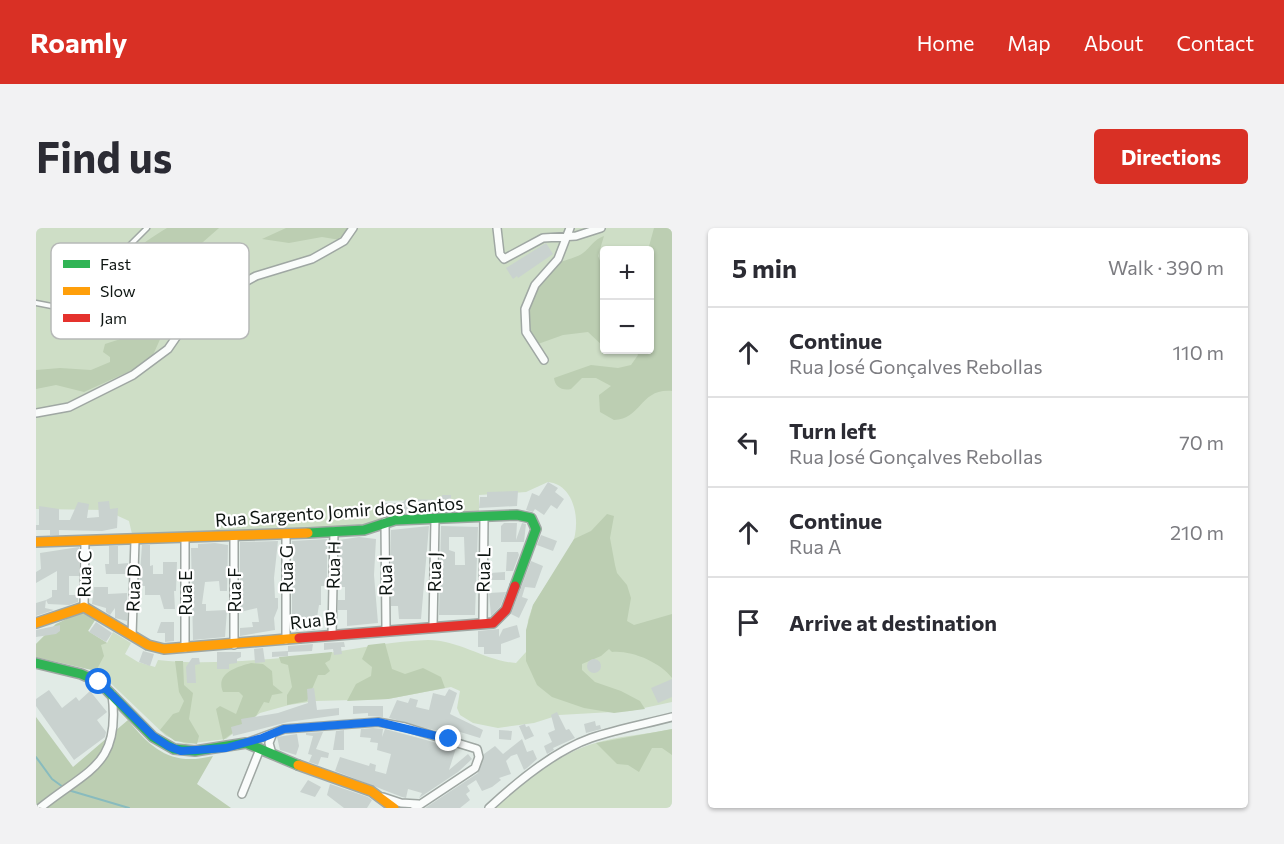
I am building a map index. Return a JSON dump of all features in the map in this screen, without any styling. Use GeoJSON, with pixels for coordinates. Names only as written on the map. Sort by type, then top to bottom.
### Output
{"type":"FeatureCollection","features":[{"type":"Feature","properties":{"kind":"street"},"geometry":{"type":"LineString","coordinates":[[249,280],[312,259],[344,240],[353,228]]}},
{"type":"Feature","properties":{"kind":"street"},"geometry":{"type":"LineString","coordinates":[[496,228],[500,254],[504,259],[539,239],[567,237],[601,228]]}},
{"type":"Feature","properties":{"kind":"street"},"geometry":{"type":"LineString","coordinates":[[544,360],[526,332],[525,309],[535,285],[558,259],[570,228]]}},
{"type":"Feature","properties":{"kind":"street"},"geometry":{"type":"LineString","coordinates":[[36,413],[69,407],[133,375],[168,349],[175,339]]}},
{"type":"Feature","properties":{"kind":"street","name":"Rua Sargento Jomir dos Santos"},"geometry":{"type":"LineString","coordinates":[[36,542],[286,534],[368,529],[385,522],[520,515],[534,521]]}},
{"type":"Feature","properties":{"kind":"street","name":"Rua L"},"geometry":{"type":"LineString","coordinates":[[483,623],[484,517]]}},
{"type":"Feature","properties":{"kind":"street","name":"Rua J"},"geometry":{"type":"LineString","coordinates":[[433,626],[435,519]]}},
{"type":"Feature","properties":{"kind":"street","name":"Rua B"},"geometry":{"type":"LineString","coordinates":[[84,607],[158,649],[234,645],[386,629],[483,623],[498,620],[506,610],[535,539],[534,521]]}},
{"type":"Feature","properties":{"kind":"street","name":"Rua I"},"geometry":{"type":"LineString","coordinates":[[385,522],[386,629]]}},
{"type":"Feature","properties":{"kind":"street","name":"Rua H"},"geometry":{"type":"LineString","coordinates":[[332,635],[334,531]]}},
{"type":"Feature","properties":{"kind":"street","name":"Rua G"},"geometry":{"type":"LineString","coordinates":[[286,534],[286,640]]}},
{"type":"Feature","properties":{"kind":"street","name":"Rua F"},"geometry":{"type":"LineString","coordinates":[[234,536],[234,645]]}},
{"type":"Feature","properties":{"kind":"street","name":"Rua E"},"geometry":{"type":"LineString","coordinates":[[185,538],[185,648]]}},
{"type":"Feature","properties":{"kind":"street","name":"Rua C"},"geometry":{"type":"LineString","coordinates":[[84,607],[85,540]]}},
{"type":"Feature","properties":{"kind":"street","name":"Rua D"},"geometry":{"type":"LineString","coordinates":[[132,636],[135,540]]}},
{"type":"Feature","properties":{"kind":"street"},"geometry":{"type":"LineString","coordinates":[[36,623],[84,607]]}},
{"type":"Feature","properties":{"kind":"street"},"geometry":{"type":"LineString","coordinates":[[36,663],[87,676],[104,685],[153,736],[174,749],[195,751],[246,743],[289,728],[378,722],[471,745],[476,747],[480,755],[472,770],[418,806],[401,803],[246,743]]}},
{"type":"Feature","properties":{"kind":"street"},"geometry":{"type":"LineString","coordinates":[[40,808],[95,767],[111,742],[115,729],[112,694]]}},
{"type":"Feature","properties":{"kind":"street"},"geometry":{"type":"LineString","coordinates":[[489,808],[526,776],[574,745],[603,734],[672,717]]}},
{"type":"Feature","properties":{"kind":"street"},"geometry":{"type":"LineString","coordinates":[[272,753],[268,745],[273,733]]}},
{"type":"Feature","properties":{"kind":"street"},"geometry":{"type":"LineString","coordinates":[[242,794],[260,749]]}},
{"type":"Feature","properties":{"kind":"street"},"geometry":{"type":"LineString","coordinates":[[380,795],[394,808]]}},
{"type":"Feature","properties":{"kind":"lane"},"geometry":{"type":"LineString","coordinates":[[132,243],[147,228]]}},
{"type":"Feature","properties":{"kind":"lane"},"geometry":{"type":"LineString","coordinates":[[36,303],[51,306]]}},
{"type":"Feature","properties":{"kind":"green space"},"geometry":{"type":"Polygon","coordinates":[[[36,228],[672,228],[672,702],[630,711],[559,715],[534,723],[498,728],[473,723],[460,715],[457,708],[460,691],[451,687],[388,699],[316,701],[289,705],[260,713],[226,739],[186,744],[166,736],[98,671],[36,657],[36,644],[56,624],[95,620],[88,631],[107,643],[113,632],[131,643],[125,654],[138,662],[155,667],[158,660],[220,662],[265,659],[428,640],[451,643],[494,659],[516,663],[526,652],[528,620],[533,605],[572,545],[576,527],[574,507],[565,490],[548,482],[526,492],[479,495],[479,513],[463,513],[463,499],[384,501],[384,517],[359,526],[326,529],[132,534],[129,521],[105,510],[36,509],[36,416],[66,410],[65,404],[36,410],[36,228]]]}},
{"type":"Feature","properties":{"kind":"green space"},"geometry":{"type":"Polygon","coordinates":[[[167,228],[219,228],[202,243],[144,243],[167,228]]]}},
{"type":"Feature","properties":{"kind":"green space"},"geometry":{"type":"Polygon","coordinates":[[[286,228],[352,228],[340,240],[322,237],[289,243],[262,239],[286,228]]]}},
{"type":"Feature","properties":{"kind":"green space"},"geometry":{"type":"Polygon","coordinates":[[[654,228],[672,228],[672,391],[653,394],[630,415],[614,420],[600,412],[599,395],[611,386],[596,378],[582,378],[571,389],[565,389],[557,386],[554,378],[591,365],[618,368],[631,365],[637,354],[654,354],[654,246],[649,246],[654,228]]]}},
{"type":"Feature","properties":{"kind":"green space"},"geometry":{"type":"Polygon","coordinates":[[[604,236],[598,256],[600,261],[600,343],[588,332],[563,335],[538,344],[530,334],[527,324],[530,300],[536,288],[552,269],[561,262],[586,251],[597,239],[604,236]]]}},
{"type":"Feature","properties":{"kind":"green space"},"geometry":{"type":"Polygon","coordinates":[[[121,339],[160,339],[153,355],[139,367],[84,392],[56,385],[36,389],[36,370],[60,368],[91,370],[110,362],[110,357],[103,352],[105,344],[121,339]]]}},
{"type":"Feature","properties":{"kind":"green space"},"geometry":{"type":"Polygon","coordinates":[[[607,514],[614,516],[610,538],[617,573],[627,585],[631,598],[627,621],[634,625],[672,614],[672,678],[667,672],[645,658],[628,653],[612,652],[609,649],[601,656],[582,664],[582,670],[595,682],[621,691],[640,701],[645,709],[614,713],[584,708],[552,697],[537,685],[526,661],[526,630],[533,605],[574,539],[591,531],[607,514]]]}},
{"type":"Feature","properties":{"kind":"green space"},"geometry":{"type":"Polygon","coordinates":[[[81,612],[95,620],[88,631],[107,643],[101,645],[104,656],[96,671],[36,657],[36,644],[56,624],[81,612]]]}},
{"type":"Feature","properties":{"kind":"green space"},"geometry":{"type":"Polygon","coordinates":[[[385,643],[392,669],[405,674],[423,668],[441,677],[445,688],[388,699],[347,701],[356,684],[371,676],[372,667],[362,659],[368,645],[385,643]]]}},
{"type":"Feature","properties":{"kind":"green space"},"geometry":{"type":"Polygon","coordinates":[[[332,652],[330,660],[325,663],[330,671],[325,675],[318,675],[307,701],[287,705],[287,695],[292,687],[288,665],[281,663],[279,657],[332,652]]]}},
{"type":"Feature","properties":{"kind":"green space"},"geometry":{"type":"Polygon","coordinates":[[[175,661],[183,661],[184,685],[193,693],[189,719],[199,736],[197,744],[175,741],[160,730],[173,714],[179,712],[184,701],[179,692],[175,661]]]}},
{"type":"Feature","properties":{"kind":"green space"},"geometry":{"type":"Polygon","coordinates":[[[251,663],[263,664],[272,671],[273,685],[283,693],[272,695],[269,703],[264,702],[256,716],[223,740],[216,709],[220,706],[236,714],[243,696],[239,692],[223,692],[222,680],[229,672],[251,663]]]}},
{"type":"Feature","properties":{"kind":"green space"},"geometry":{"type":"Polygon","coordinates":[[[36,717],[73,767],[128,720],[146,740],[165,753],[186,759],[213,756],[197,784],[231,808],[36,808],[36,717]]]}},
{"type":"Feature","properties":{"kind":"green space"},"geometry":{"type":"Polygon","coordinates":[[[672,729],[672,808],[494,808],[544,767],[573,751],[612,739],[672,729]]]}},
{"type":"Feature","properties":{"kind":"green space"},"geometry":{"type":"Polygon","coordinates":[[[672,729],[672,755],[662,748],[652,748],[639,772],[628,765],[617,764],[596,743],[672,729]]]}},
{"type":"Feature","properties":{"kind":"building"},"geometry":{"type":"Polygon","coordinates":[[[546,243],[553,254],[518,278],[517,276],[513,279],[506,268],[546,243]]]}},
{"type":"Feature","properties":{"kind":"building"},"geometry":{"type":"Polygon","coordinates":[[[548,482],[558,488],[555,492],[564,499],[557,509],[551,505],[544,515],[535,509],[533,512],[526,510],[532,493],[539,496],[548,482]]]}},
{"type":"Feature","properties":{"kind":"building"},"geometry":{"type":"Polygon","coordinates":[[[518,491],[517,506],[479,508],[480,497],[487,497],[487,492],[518,491]]]}},
{"type":"Feature","properties":{"kind":"building"},"geometry":{"type":"Polygon","coordinates":[[[442,495],[451,495],[451,500],[460,500],[460,509],[385,515],[384,503],[402,503],[406,499],[442,500],[442,495]]]}},
{"type":"Feature","properties":{"kind":"building"},"geometry":{"type":"Polygon","coordinates":[[[109,501],[110,509],[118,508],[117,528],[102,531],[59,530],[59,535],[50,535],[50,530],[36,530],[36,525],[39,525],[39,506],[59,509],[59,520],[70,520],[78,502],[89,504],[87,518],[99,517],[98,502],[109,501]]]}},
{"type":"Feature","properties":{"kind":"building"},"geometry":{"type":"Polygon","coordinates":[[[504,523],[517,523],[516,540],[522,523],[526,524],[524,542],[501,542],[501,526],[504,523]]]}},
{"type":"Feature","properties":{"kind":"building"},"geometry":{"type":"Polygon","coordinates":[[[429,526],[421,619],[399,619],[398,606],[391,606],[391,530],[429,526]]]}},
{"type":"Feature","properties":{"kind":"building"},"geometry":{"type":"Polygon","coordinates":[[[441,526],[478,527],[475,615],[439,615],[441,526]],[[449,537],[449,550],[455,552],[455,565],[465,565],[464,537],[449,537]]]}},
{"type":"Feature","properties":{"kind":"building"},"geometry":{"type":"Polygon","coordinates":[[[541,535],[557,541],[553,551],[537,545],[541,535]]]}},
{"type":"Feature","properties":{"kind":"building"},"geometry":{"type":"Polygon","coordinates":[[[359,537],[376,539],[374,575],[378,623],[347,626],[347,610],[338,610],[338,600],[345,600],[345,587],[340,587],[339,540],[359,537]]]}},
{"type":"Feature","properties":{"kind":"building"},"geometry":{"type":"Polygon","coordinates":[[[327,539],[327,586],[321,586],[321,605],[319,605],[315,630],[292,630],[292,572],[294,572],[292,541],[327,539]]]}},
{"type":"Feature","properties":{"kind":"building"},"geometry":{"type":"Polygon","coordinates":[[[278,541],[274,578],[275,598],[278,598],[278,608],[274,618],[275,630],[240,636],[240,628],[253,627],[252,622],[259,622],[257,608],[240,612],[240,542],[278,541]]]}},
{"type":"Feature","properties":{"kind":"building"},"geometry":{"type":"Polygon","coordinates":[[[198,544],[228,545],[227,591],[220,591],[219,581],[205,582],[202,604],[206,604],[206,611],[227,610],[225,637],[193,640],[191,548],[198,548],[198,544]]]}},
{"type":"Feature","properties":{"kind":"building"},"geometry":{"type":"Polygon","coordinates":[[[142,545],[150,545],[150,566],[153,565],[153,574],[163,574],[163,562],[177,562],[175,609],[164,609],[160,595],[145,595],[145,586],[139,586],[142,545]]]}},
{"type":"Feature","properties":{"kind":"building"},"geometry":{"type":"Polygon","coordinates":[[[109,546],[118,546],[118,564],[128,563],[128,574],[106,574],[105,564],[109,564],[109,546]]]}},
{"type":"Feature","properties":{"kind":"building"},"geometry":{"type":"Polygon","coordinates":[[[79,547],[79,576],[69,576],[69,595],[78,595],[78,602],[69,605],[48,604],[46,600],[52,597],[52,590],[57,590],[57,571],[36,583],[36,572],[41,569],[40,553],[79,547]]]}},
{"type":"Feature","properties":{"kind":"building"},"geometry":{"type":"Polygon","coordinates":[[[507,552],[518,552],[519,555],[513,571],[506,571],[507,552]]]}},
{"type":"Feature","properties":{"kind":"building"},"geometry":{"type":"Polygon","coordinates":[[[531,561],[543,566],[535,588],[525,587],[522,597],[528,599],[519,618],[511,614],[531,561]]]}},
{"type":"Feature","properties":{"kind":"building"},"geometry":{"type":"Polygon","coordinates":[[[505,572],[505,580],[490,580],[490,573],[505,572]]]}},
{"type":"Feature","properties":{"kind":"building"},"geometry":{"type":"Polygon","coordinates":[[[94,587],[108,587],[108,594],[127,593],[127,621],[115,618],[115,608],[110,615],[106,612],[106,608],[92,604],[94,587]]]}},
{"type":"Feature","properties":{"kind":"building"},"geometry":{"type":"Polygon","coordinates":[[[506,592],[500,607],[491,616],[489,593],[506,592]]]}},
{"type":"Feature","properties":{"kind":"building"},"geometry":{"type":"Polygon","coordinates":[[[46,600],[45,608],[54,610],[36,616],[36,603],[46,600]]]}},
{"type":"Feature","properties":{"kind":"building"},"geometry":{"type":"Polygon","coordinates":[[[96,622],[112,633],[106,642],[89,632],[96,622]]]}},
{"type":"Feature","properties":{"kind":"building"},"geometry":{"type":"Polygon","coordinates":[[[161,622],[174,622],[174,641],[165,642],[165,633],[157,633],[161,622]]]}},
{"type":"Feature","properties":{"kind":"building"},"geometry":{"type":"Polygon","coordinates":[[[60,625],[60,631],[56,634],[36,637],[36,630],[60,625]]]}},
{"type":"Feature","properties":{"kind":"building"},"geometry":{"type":"Polygon","coordinates":[[[517,625],[520,637],[501,644],[501,654],[484,654],[484,647],[478,647],[478,631],[499,629],[499,637],[503,629],[517,625]]]}},
{"type":"Feature","properties":{"kind":"building"},"geometry":{"type":"Polygon","coordinates":[[[344,642],[345,647],[341,647],[342,654],[334,655],[333,649],[324,650],[324,643],[344,642]]]}},
{"type":"Feature","properties":{"kind":"building"},"geometry":{"type":"Polygon","coordinates":[[[313,644],[312,651],[288,652],[288,656],[272,657],[272,652],[288,651],[288,646],[313,644]]]}},
{"type":"Feature","properties":{"kind":"building"},"geometry":{"type":"Polygon","coordinates":[[[263,648],[265,662],[255,663],[254,649],[263,648]]]}},
{"type":"Feature","properties":{"kind":"building"},"geometry":{"type":"Polygon","coordinates":[[[143,651],[154,654],[150,666],[139,662],[143,651]]]}},
{"type":"Feature","properties":{"kind":"building"},"geometry":{"type":"Polygon","coordinates":[[[217,652],[241,652],[241,657],[237,659],[237,663],[229,664],[229,669],[217,669],[217,652]]]}},
{"type":"Feature","properties":{"kind":"building"},"geometry":{"type":"Polygon","coordinates":[[[192,658],[199,658],[200,664],[195,665],[196,683],[187,683],[186,667],[192,658]]]}},
{"type":"Feature","properties":{"kind":"building"},"geometry":{"type":"Polygon","coordinates":[[[594,659],[599,661],[601,666],[599,671],[594,673],[589,671],[587,666],[589,661],[594,659]]]}},
{"type":"Feature","properties":{"kind":"building"},"geometry":{"type":"Polygon","coordinates":[[[672,679],[672,697],[658,703],[651,688],[672,679]]]}},
{"type":"Feature","properties":{"kind":"building"},"geometry":{"type":"Polygon","coordinates":[[[314,688],[317,710],[339,708],[339,715],[288,722],[233,736],[231,727],[242,724],[241,719],[278,713],[308,703],[307,689],[314,688]]]}},
{"type":"Feature","properties":{"kind":"building"},"geometry":{"type":"Polygon","coordinates":[[[449,689],[457,693],[450,714],[483,730],[480,738],[457,731],[456,736],[389,718],[397,700],[408,703],[410,698],[418,700],[416,707],[429,710],[433,693],[445,696],[449,689]]]}},
{"type":"Feature","properties":{"kind":"building"},"geometry":{"type":"Polygon","coordinates":[[[49,690],[62,708],[76,697],[79,701],[90,691],[107,712],[97,720],[106,732],[105,737],[74,760],[36,706],[36,699],[49,690]]]}},
{"type":"Feature","properties":{"kind":"building"},"geometry":{"type":"Polygon","coordinates":[[[353,706],[383,706],[383,717],[368,716],[368,713],[353,714],[353,706]]]}},
{"type":"Feature","properties":{"kind":"building"},"geometry":{"type":"Polygon","coordinates":[[[557,712],[566,730],[569,729],[575,738],[553,748],[554,750],[547,754],[544,746],[552,742],[548,733],[555,730],[551,715],[557,712]]]}},
{"type":"Feature","properties":{"kind":"building"},"geometry":{"type":"Polygon","coordinates":[[[595,721],[596,726],[600,725],[601,729],[586,733],[584,724],[595,721]]]}},
{"type":"Feature","properties":{"kind":"building"},"geometry":{"type":"Polygon","coordinates":[[[525,724],[526,727],[529,726],[534,736],[525,740],[519,726],[525,724]]]}},
{"type":"Feature","properties":{"kind":"building"},"geometry":{"type":"Polygon","coordinates":[[[361,729],[383,729],[382,737],[385,729],[456,748],[449,770],[468,754],[472,759],[458,772],[419,798],[422,793],[408,789],[406,798],[402,797],[335,771],[340,757],[369,766],[370,763],[376,765],[375,771],[386,774],[391,754],[377,750],[378,743],[370,742],[371,738],[360,737],[361,729]]]}},
{"type":"Feature","properties":{"kind":"building"},"geometry":{"type":"Polygon","coordinates":[[[344,730],[344,750],[333,750],[336,731],[344,730]]]}},
{"type":"Feature","properties":{"kind":"building"},"geometry":{"type":"Polygon","coordinates":[[[499,730],[512,731],[511,740],[499,739],[499,730]]]}},
{"type":"Feature","properties":{"kind":"building"},"geometry":{"type":"Polygon","coordinates":[[[323,732],[316,749],[329,753],[328,758],[321,757],[318,765],[309,762],[312,755],[308,754],[313,736],[306,735],[306,733],[323,732]]]}},
{"type":"Feature","properties":{"kind":"building"},"geometry":{"type":"Polygon","coordinates":[[[297,734],[299,746],[296,755],[280,750],[277,737],[297,734]]]}},
{"type":"Feature","properties":{"kind":"building"},"geometry":{"type":"Polygon","coordinates":[[[522,739],[527,752],[533,750],[537,759],[527,768],[524,770],[517,754],[511,756],[506,761],[511,774],[499,778],[501,780],[492,787],[482,791],[476,780],[467,786],[470,791],[466,794],[470,800],[460,808],[425,808],[478,773],[484,754],[495,746],[503,754],[522,739]]]}},
{"type":"Feature","properties":{"kind":"building"},"geometry":{"type":"Polygon","coordinates":[[[308,780],[321,787],[315,797],[300,792],[308,780]]]}},
{"type":"Feature","properties":{"kind":"building"},"geometry":{"type":"Polygon","coordinates":[[[330,784],[372,800],[367,808],[344,808],[327,795],[330,784]]]}},
{"type":"Feature","properties":{"kind":"waterway"},"geometry":{"type":"LineString","coordinates":[[36,757],[52,779],[63,787]]}},
{"type":"Feature","properties":{"kind":"waterway"},"geometry":{"type":"LineString","coordinates":[[68,790],[129,808]]}},
{"type":"Feature","properties":{"kind":"traffic: fast"},"geometry":{"type":"LineString","coordinates":[[308,533],[364,530],[395,520],[517,515],[531,518],[536,529],[515,586]]}},
{"type":"Feature","properties":{"kind":"traffic: fast"},"geometry":{"type":"LineString","coordinates":[[36,663],[81,674],[99,682],[153,737],[174,749],[195,751],[246,743],[298,765]]}},
{"type":"Feature","properties":{"kind":"traffic: slow"},"geometry":{"type":"LineString","coordinates":[[36,542],[308,533]]}},
{"type":"Feature","properties":{"kind":"traffic: slow"},"geometry":{"type":"LineString","coordinates":[[36,623],[84,607],[148,645],[164,649],[299,638]]}},
{"type":"Feature","properties":{"kind":"traffic: slow"},"geometry":{"type":"LineString","coordinates":[[298,765],[371,791],[394,808]]}},
{"type":"Feature","properties":{"kind":"traffic: jam"},"geometry":{"type":"LineString","coordinates":[[299,638],[493,623],[506,610],[515,586]]}},
{"type":"Feature","properties":{"kind":"route"},"geometry":{"type":"LineString","coordinates":[[99,682],[153,736],[181,751],[226,748],[254,741],[281,729],[378,722],[449,739]]}}]}
